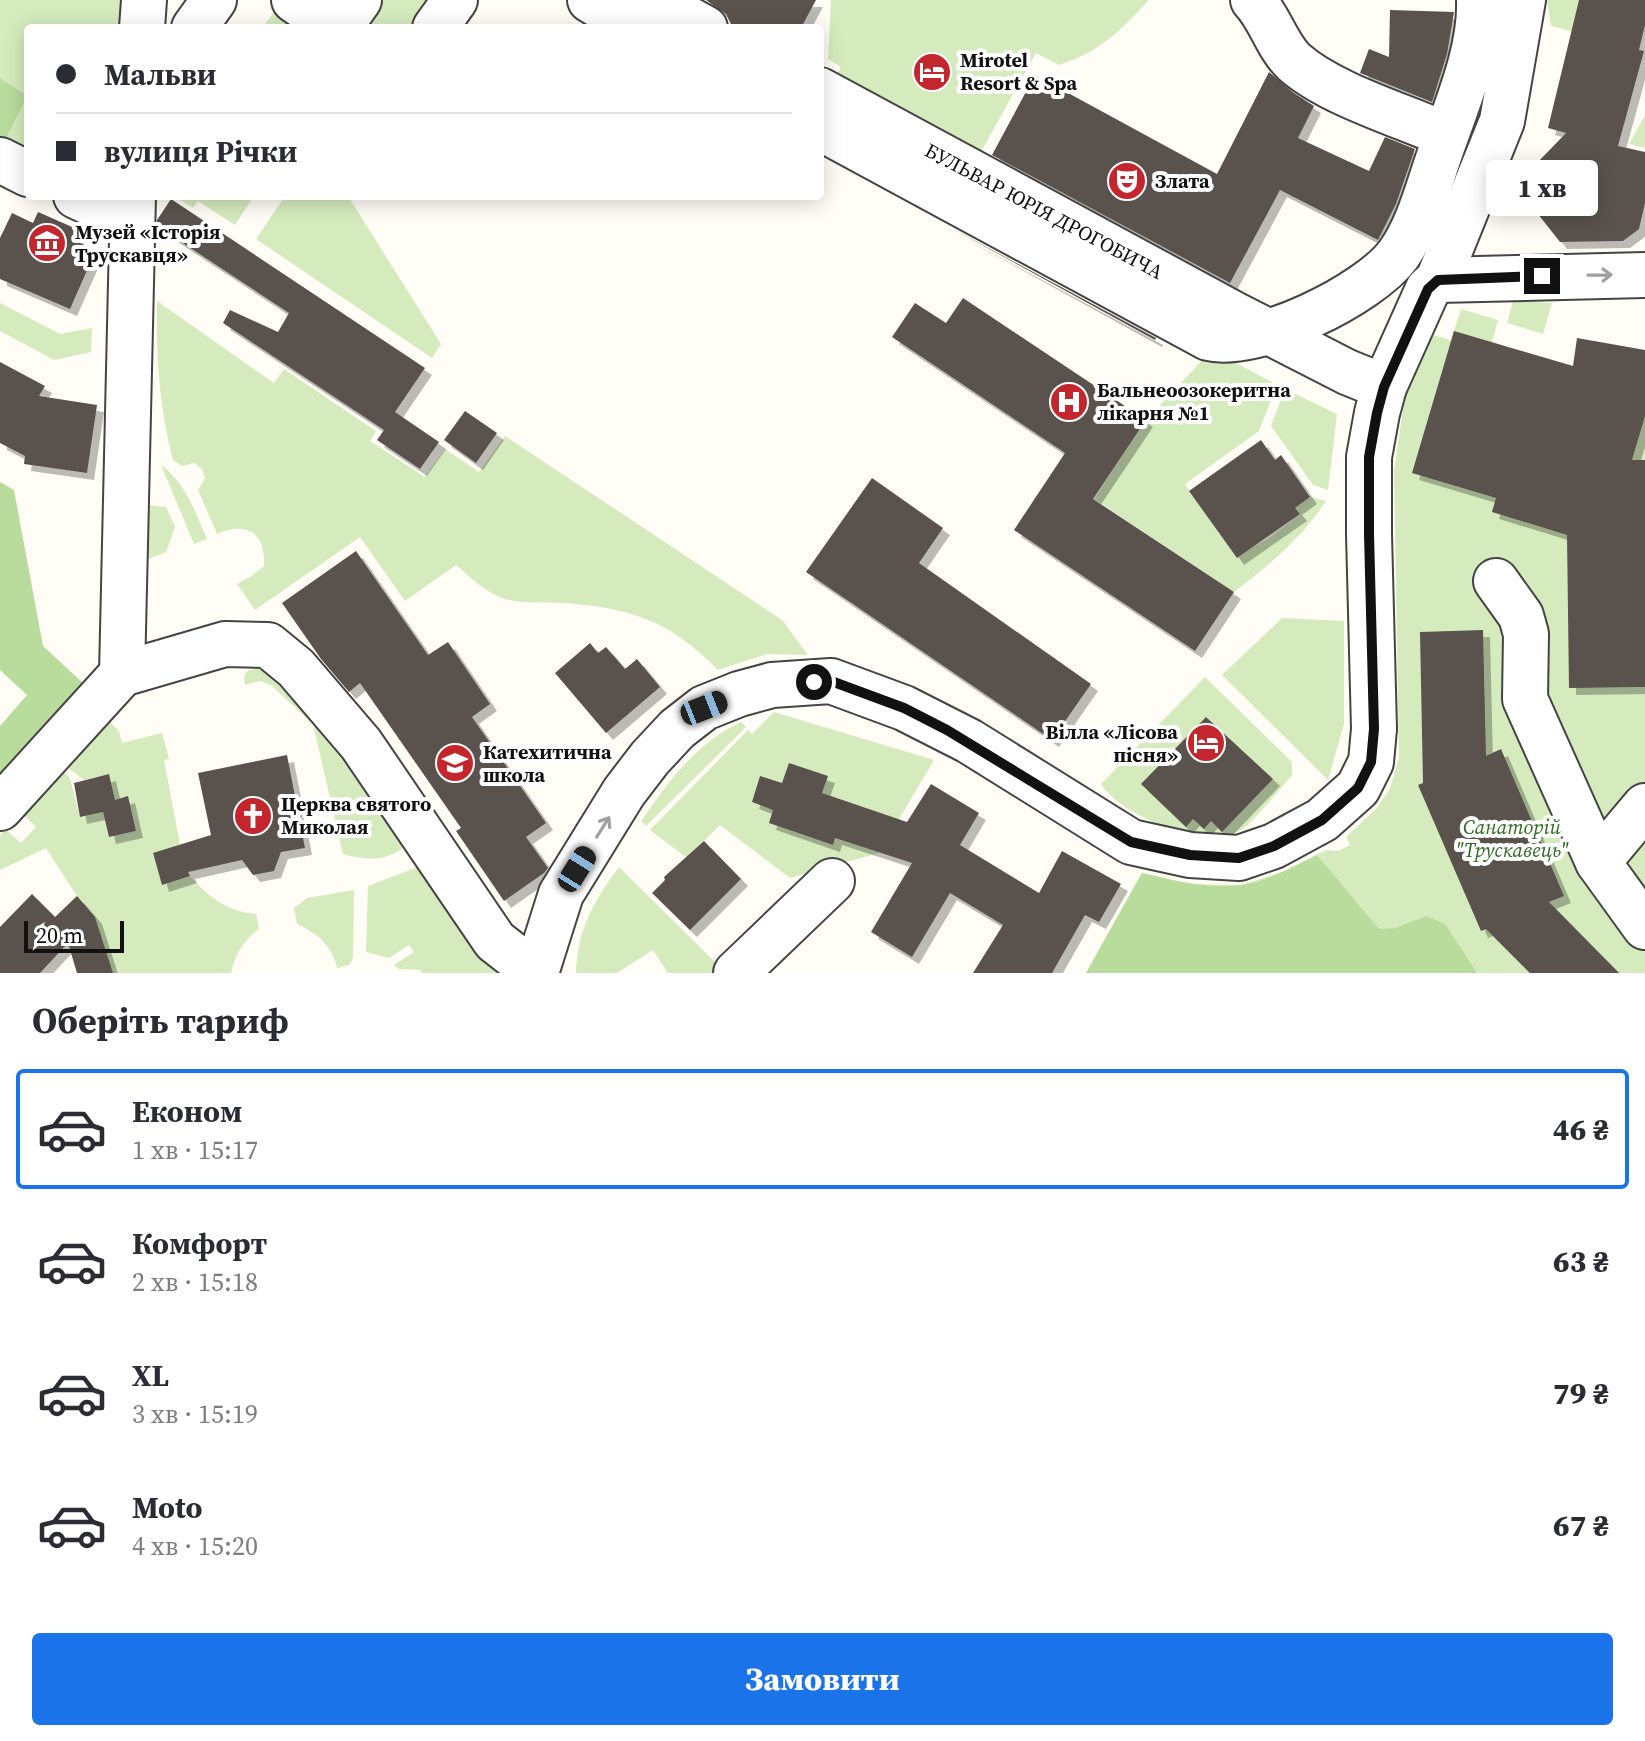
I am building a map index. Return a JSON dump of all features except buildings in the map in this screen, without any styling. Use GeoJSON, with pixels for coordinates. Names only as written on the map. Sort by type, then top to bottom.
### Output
{"type":"FeatureCollection","features":[{"type":"Feature","properties":{"kind":"street"},"geometry":{"type":"LineString","coordinates":[[142,24],[144,0]]}},
{"type":"Feature","properties":{"kind":"street"},"geometry":{"type":"LineString","coordinates":[[197,24],[216,0]]}},
{"type":"Feature","properties":{"kind":"street"},"geometry":{"type":"LineString","coordinates":[[216,0],[217,24]]}},
{"type":"Feature","properties":{"kind":"street"},"geometry":{"type":"LineString","coordinates":[[294,0],[331,24]]}},
{"type":"Feature","properties":{"kind":"street"},"geometry":{"type":"LineString","coordinates":[[340,24],[359,0]]}},
{"type":"Feature","properties":{"kind":"street"},"geometry":{"type":"LineString","coordinates":[[438,24],[455,0]]}},
{"type":"Feature","properties":{"kind":"street"},"geometry":{"type":"LineString","coordinates":[[590,0],[629,24]]}},
{"type":"Feature","properties":{"kind":"street"},"geometry":{"type":"LineString","coordinates":[[653,0],[698,24]]}},
{"type":"Feature","properties":{"kind":"street"},"geometry":{"type":"LineString","coordinates":[[1253,0],[1293,61],[1328,85],[1446,135]]}},
{"type":"Feature","properties":{"kind":"street"},"geometry":{"type":"LineString","coordinates":[[1268,332],[1329,309],[1397,256],[1412,230],[1463,92],[1480,14],[1479,0]]}},
{"type":"Feature","properties":{"kind":"street"},"geometry":{"type":"LineString","coordinates":[[0,808],[122,674],[225,644],[268,645],[296,668],[361,744],[495,941],[536,973],[561,894],[624,792],[650,758],[677,729],[704,708],[772,685],[831,681],[904,708],[969,741],[1131,842],[1190,855],[1239,858],[1274,846],[1322,820],[1358,788],[1371,762],[1374,729],[1369,457],[1377,413],[1384,387],[1428,289],[1438,280],[1502,121],[1523,0]]}},
{"type":"Feature","properties":{"kind":"street","name":"БУЛЬВАР ЮРІЯ ДРОГОБИЧА"},"geometry":{"type":"LineString","coordinates":[[824,92],[1268,332],[1384,387]]}},
{"type":"Feature","properties":{"kind":"street","name":"БУЛЬВАР ЮРІЯ ДРОГОБИЧА"},"geometry":{"type":"LineString","coordinates":[[824,130],[1208,338],[1229,340],[1268,332]]}},
{"type":"Feature","properties":{"kind":"street"},"geometry":{"type":"LineString","coordinates":[[0,160],[24,172]]}},
{"type":"Feature","properties":{"kind":"street"},"geometry":{"type":"LineString","coordinates":[[93,200],[132,209],[122,674]]}},
{"type":"Feature","properties":{"kind":"street"},"geometry":{"type":"LineString","coordinates":[[1438,280],[1645,275]]}},
{"type":"Feature","properties":{"kind":"street"},"geometry":{"type":"LineString","coordinates":[[1496,581],[1521,616],[1526,634],[1525,699],[1598,862],[1645,927]]}},
{"type":"Feature","properties":{"kind":"street"},"geometry":{"type":"LineString","coordinates":[[1598,862],[1645,806]]}},
{"type":"Feature","properties":{"kind":"street"},"geometry":{"type":"LineString","coordinates":[[736,973],[832,881]]}},
{"type":"Feature","properties":{"kind":"green space"},"geometry":{"type":"Polygon","coordinates":[[[0,0],[120,0],[128,7],[126,24],[24,24],[24,160],[0,148],[0,0]]]}},
{"type":"Feature","properties":{"kind":"green space"},"geometry":{"type":"Polygon","coordinates":[[[374,0],[435,0],[418,24],[363,24],[359,21],[374,0]]]}},
{"type":"Feature","properties":{"kind":"green space","name":"Mirotel Resort & Spa"},"geometry":{"type":"Polygon","coordinates":[[[831,0],[1149,0],[1108,39],[1074,60],[1059,65],[1036,53],[972,168],[835,78],[841,67],[828,59],[831,0]]]}},
{"type":"Feature","properties":{"kind":"green space"},"geometry":{"type":"Polygon","coordinates":[[[1547,0],[1645,0],[1645,25],[1639,49],[1551,26],[1547,0]]]}},
{"type":"Feature","properties":{"kind":"green space"},"geometry":{"type":"Polygon","coordinates":[[[275,11],[293,24],[265,24],[275,11]]]}},
{"type":"Feature","properties":{"kind":"green space"},"geometry":{"type":"Polygon","coordinates":[[[0,78],[24,94],[24,102],[0,148],[0,78]]]}},
{"type":"Feature","properties":{"kind":"green space"},"geometry":{"type":"Polygon","coordinates":[[[1645,115],[1645,148],[1629,144],[1645,115]]]}},
{"type":"Feature","properties":{"kind":"green space"},"geometry":{"type":"Polygon","coordinates":[[[180,200],[251,200],[235,225],[198,201],[193,208],[180,200]]]}},
{"type":"Feature","properties":{"kind":"green space"},"geometry":{"type":"Polygon","coordinates":[[[282,200],[351,200],[441,344],[432,358],[256,239],[282,200]]]}},
{"type":"Feature","properties":{"kind":"green space"},"geometry":{"type":"Polygon","coordinates":[[[157,301],[274,383],[284,369],[376,431],[370,441],[425,477],[445,449],[479,472],[505,436],[782,620],[808,655],[767,654],[718,670],[683,639],[648,620],[587,605],[502,598],[483,588],[456,565],[405,601],[360,537],[255,610],[237,584],[264,566],[262,545],[252,532],[245,529],[217,534],[198,490],[205,478],[202,469],[194,463],[182,466],[173,460],[159,381],[157,301]]]}},
{"type":"Feature","properties":{"kind":"green space"},"geometry":{"type":"Polygon","coordinates":[[[1513,301],[1552,303],[1543,334],[1507,323],[1513,301]]]}},
{"type":"Feature","properties":{"kind":"green space"},"geometry":{"type":"Polygon","coordinates":[[[0,303],[60,334],[92,328],[91,352],[54,360],[0,331],[0,303]]]}},
{"type":"Feature","properties":{"kind":"green space","name":"Санаторій \"Трускавець\""},"geometry":{"type":"Polygon","coordinates":[[[1461,309],[1498,320],[1492,342],[1645,394],[1645,973],[1086,973],[1142,873],[1191,884],[1241,885],[1285,871],[1326,850],[1338,851],[1350,845],[1346,837],[1376,809],[1390,789],[1399,757],[1394,470],[1406,390],[1433,335],[1451,340],[1461,309]]]}},
{"type":"Feature","properties":{"kind":"green space"},"geometry":{"type":"Polygon","coordinates":[[[1212,350],[1277,385],[1259,431],[1185,484],[1232,551],[1250,548],[1268,538],[1300,514],[1295,508],[1310,497],[1326,501],[1295,539],[1234,592],[1094,499],[1146,420],[1212,350]]]}},
{"type":"Feature","properties":{"kind":"green space"},"geometry":{"type":"Polygon","coordinates":[[[1285,389],[1337,414],[1328,490],[1313,485],[1271,426],[1285,389]]]}},
{"type":"Feature","properties":{"kind":"green space"},"geometry":{"type":"Polygon","coordinates":[[[161,465],[183,489],[207,539],[194,544],[161,465]]]}},
{"type":"Feature","properties":{"kind":"green space"},"geometry":{"type":"Polygon","coordinates":[[[0,482],[14,490],[43,646],[84,684],[0,774],[0,726],[27,695],[0,670],[0,482]]]}},
{"type":"Feature","properties":{"kind":"green space"},"geometry":{"type":"Polygon","coordinates":[[[137,504],[166,507],[175,527],[166,552],[135,564],[137,504]]]}},
{"type":"Feature","properties":{"kind":"green space"},"geometry":{"type":"Polygon","coordinates":[[[1282,618],[1344,621],[1344,724],[1328,780],[1222,675],[1282,618]]]}},
{"type":"Feature","properties":{"kind":"green space"},"geometry":{"type":"Polygon","coordinates":[[[258,668],[276,674],[294,689],[409,843],[386,857],[361,858],[343,854],[313,724],[271,685],[260,681],[245,685],[247,671],[258,668]]]}},
{"type":"Feature","properties":{"kind":"green space","name":"Вілла «Лісова пісня»"},"geometry":{"type":"Polygon","coordinates":[[[1205,677],[1292,762],[1292,775],[1260,812],[1241,830],[1226,836],[1207,836],[1165,827],[1126,807],[1101,784],[1205,677]]]}},
{"type":"Feature","properties":{"kind":"green space"},"geometry":{"type":"Polygon","coordinates":[[[774,712],[934,760],[879,853],[790,878],[720,825],[687,858],[650,830],[748,730],[752,734],[774,712]]]}},
{"type":"Feature","properties":{"kind":"green space"},"geometry":{"type":"Polygon","coordinates":[[[108,720],[119,731],[122,743],[162,733],[169,759],[164,760],[180,845],[153,854],[162,884],[190,876],[219,902],[256,914],[259,929],[240,948],[231,973],[113,973],[77,896],[46,848],[0,870],[0,835],[5,829],[21,843],[36,827],[21,812],[61,769],[70,778],[80,817],[103,812],[109,837],[136,831],[127,797],[115,800],[109,774],[84,780],[64,765],[108,720]]]}},
{"type":"Feature","properties":{"kind":"green space"},"geometry":{"type":"Polygon","coordinates":[[[741,722],[746,727],[646,826],[641,821],[685,764],[710,741],[741,722]]]}},
{"type":"Feature","properties":{"kind":"green space"},"geometry":{"type":"Polygon","coordinates":[[[1317,855],[1379,929],[1396,928],[1426,916],[1445,924],[1477,973],[1086,973],[1142,873],[1203,885],[1241,885],[1270,877],[1317,855]]]}},
{"type":"Feature","properties":{"kind":"green space"},"geometry":{"type":"Polygon","coordinates":[[[423,865],[496,973],[421,973],[421,970],[399,969],[394,965],[414,952],[409,945],[389,958],[366,952],[368,886],[423,865]]]}},
{"type":"Feature","properties":{"kind":"green space"},"geometry":{"type":"Polygon","coordinates":[[[619,867],[726,973],[668,973],[653,950],[617,973],[576,973],[588,917],[619,867]]]}},
{"type":"Feature","properties":{"kind":"green space"},"geometry":{"type":"Polygon","coordinates":[[[354,890],[353,958],[349,965],[337,968],[323,941],[297,924],[294,908],[307,898],[354,890]]]}},
{"type":"Feature","properties":{"kind":"place","name":"Mirotel Resort & Spa"},"geometry":{"type":"Point","coordinates":[932,72]}},
{"type":"Feature","properties":{"kind":"place","name":"Злата"},"geometry":{"type":"Point","coordinates":[1127,181]}},
{"type":"Feature","properties":{"kind":"place","name":"Музей «Історія Трускавця»"},"geometry":{"type":"Point","coordinates":[47,243]}},
{"type":"Feature","properties":{"kind":"place","name":"Бальнеоозокеритна лікарня №1"},"geometry":{"type":"Point","coordinates":[1069,402]}},
{"type":"Feature","properties":{"kind":"place","name":"Вілла «Лісова пісня»"},"geometry":{"type":"Point","coordinates":[1206,743]}},
{"type":"Feature","properties":{"kind":"place","name":"Катехитична школа"},"geometry":{"type":"Point","coordinates":[455,763]}},
{"type":"Feature","properties":{"kind":"place","name":"Церква святого Миколая"},"geometry":{"type":"Point","coordinates":[253,816]}},
{"type":"Feature","properties":{"kind":"route"},"geometry":{"type":"LineString","coordinates":[[814,682],[831,681],[904,708],[969,741],[1131,842],[1190,855],[1239,858],[1274,846],[1322,820],[1358,788],[1371,762],[1374,729],[1369,457],[1384,387],[1428,289],[1438,280],[1542,276]]}}]}
